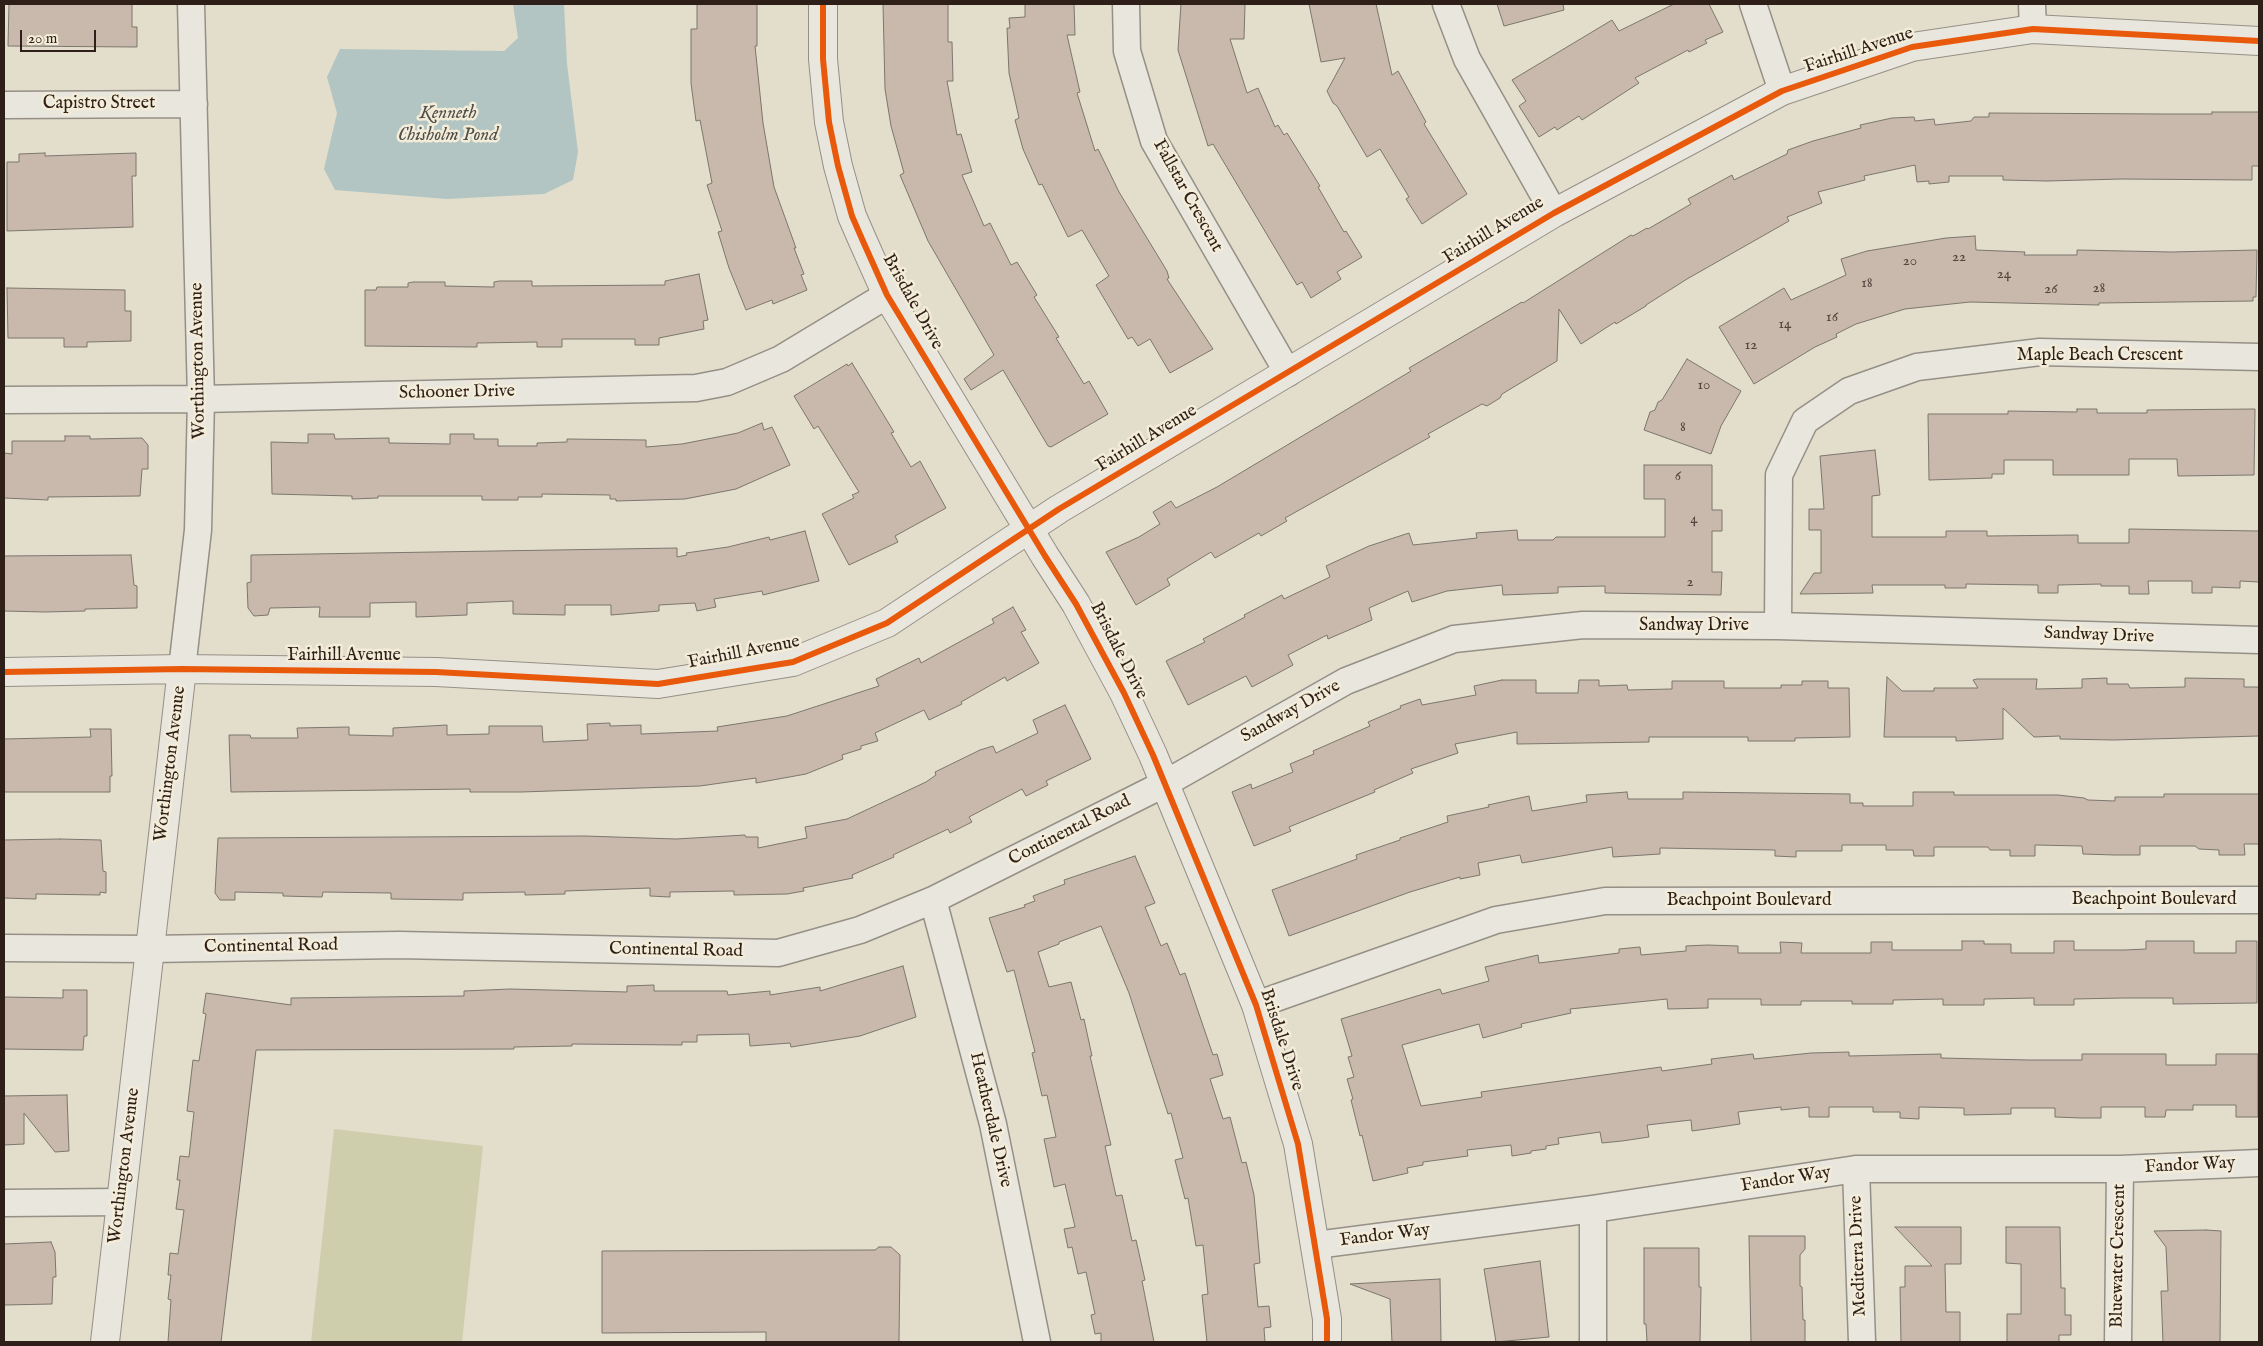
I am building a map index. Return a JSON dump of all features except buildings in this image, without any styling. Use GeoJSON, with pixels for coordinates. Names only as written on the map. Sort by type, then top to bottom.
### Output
{"type":"FeatureCollection","features":[{"type":"Feature","properties":{"kind":"street","name":"Worthington Avenue"},"geometry":{"type":"LineString","coordinates":[[105,1342],[198,530],[201,399],[192,4]]}},
{"type":"Feature","properties":{"kind":"street","name":"Brisdale Drive"},"geometry":{"type":"LineString","coordinates":[[823,4],[824,82],[829,122],[838,166],[852,216],[887,295],[1076,604],[1124,693],[1256,1005],[1298,1144],[1327,1320],[1327,1342]]}},
{"type":"Feature","properties":{"kind":"street","name":"Fallstar Crescent"},"geometry":{"type":"LineString","coordinates":[[1126,4],[1127,51],[1154,140],[1288,373]]}},
{"type":"Feature","properties":{"kind":"street"},"geometry":{"type":"LineString","coordinates":[[1446,4],[1467,59],[1554,213]]}},
{"type":"Feature","properties":{"kind":"street"},"geometry":{"type":"LineString","coordinates":[[1753,4],[1782,91]]}},
{"type":"Feature","properties":{"kind":"street","name":"Fairhill Avenue"},"geometry":{"type":"LineString","coordinates":[[4,672],[182,669],[436,672],[658,684],[793,662],[887,622],[1029,527],[1554,213],[1782,91],[1912,47],[2033,16],[2259,41]]}},
{"type":"Feature","properties":{"kind":"street","name":"Capistro Street"},"geometry":{"type":"LineString","coordinates":[[4,105],[194,104]]}},
{"type":"Feature","properties":{"kind":"street","name":"Schooner Drive"},"geometry":{"type":"LineString","coordinates":[[4,400],[201,399],[696,388],[727,382],[781,359],[887,295]]}},
{"type":"Feature","properties":{"kind":"street","name":"Maple Beach Crescent"},"geometry":{"type":"LineString","coordinates":[[1778,626],[1780,475],[1805,421],[1849,391],[1917,367],[2040,352],[2259,357]]}},
{"type":"Feature","properties":{"kind":"street","name":"Sandway Drive"},"geometry":{"type":"LineString","coordinates":[[1164,784],[1346,681],[1454,639],[1583,625],[1778,626],[2259,640]]}},
{"type":"Feature","properties":{"kind":"street","name":"Continental Road"},"geometry":{"type":"LineString","coordinates":[[4,948],[150,949],[399,945],[778,953],[860,930],[933,900],[1164,784]]}},
{"type":"Feature","properties":{"kind":"street","name":"Heatherdale Drive"},"geometry":{"type":"LineString","coordinates":[[933,900],[993,1124],[1037,1342]]}},
{"type":"Feature","properties":{"kind":"street","name":"Beachpoint Boulevard"},"geometry":{"type":"LineString","coordinates":[[1256,1005],[1496,920],[1605,901],[2259,900]]}},
{"type":"Feature","properties":{"kind":"street","name":"Fandor Way"},"geometry":{"type":"LineString","coordinates":[[1316,1245],[1593,1209],[1856,1169],[2120,1169],[2259,1162]]}},
{"type":"Feature","properties":{"kind":"street","name":"Mediterra Drive"},"geometry":{"type":"LineString","coordinates":[[1856,1169],[1862,1342]]}},
{"type":"Feature","properties":{"kind":"street","name":"Bluewater Crescent"},"geometry":{"type":"LineString","coordinates":[[2118,1342],[2120,1169]]}},
{"type":"Feature","properties":{"kind":"street"},"geometry":{"type":"LineString","coordinates":[[4,1202],[121,1202]]}},
{"type":"Feature","properties":{"kind":"street"},"geometry":{"type":"LineString","coordinates":[[1593,1209],[1594,1342]]}},
{"type":"Feature","properties":{"kind":"green space"},"geometry":{"type":"Polygon","coordinates":[[[334,1129],[483,1146],[462,1342],[311,1342],[334,1129]]]}},
{"type":"Feature","properties":{"kind":"water","name":"Kenneth Chisholm Pond"},"geometry":{"type":"Polygon","coordinates":[[[513,4],[564,4],[567,64],[578,152],[573,180],[544,194],[447,199],[335,190],[324,169],[337,113],[327,77],[340,49],[504,51],[518,38],[513,4]]]}},
{"type":"Feature","properties":{"kind":"cycle path"},"geometry":{"type":"LineString","coordinates":[[823,4],[823,59],[829,122],[838,166],[852,216],[887,295],[1076,604],[1124,693],[1153,755],[1256,1005],[1298,1144],[1327,1319],[1327,1342]]}},
{"type":"Feature","properties":{"kind":"cycle path"},"geometry":{"type":"LineString","coordinates":[[4,672],[182,669],[436,672],[658,684],[793,662],[887,623],[1059,509],[1554,213],[1782,91],[1912,47],[2033,29],[2259,41]]}}]}
